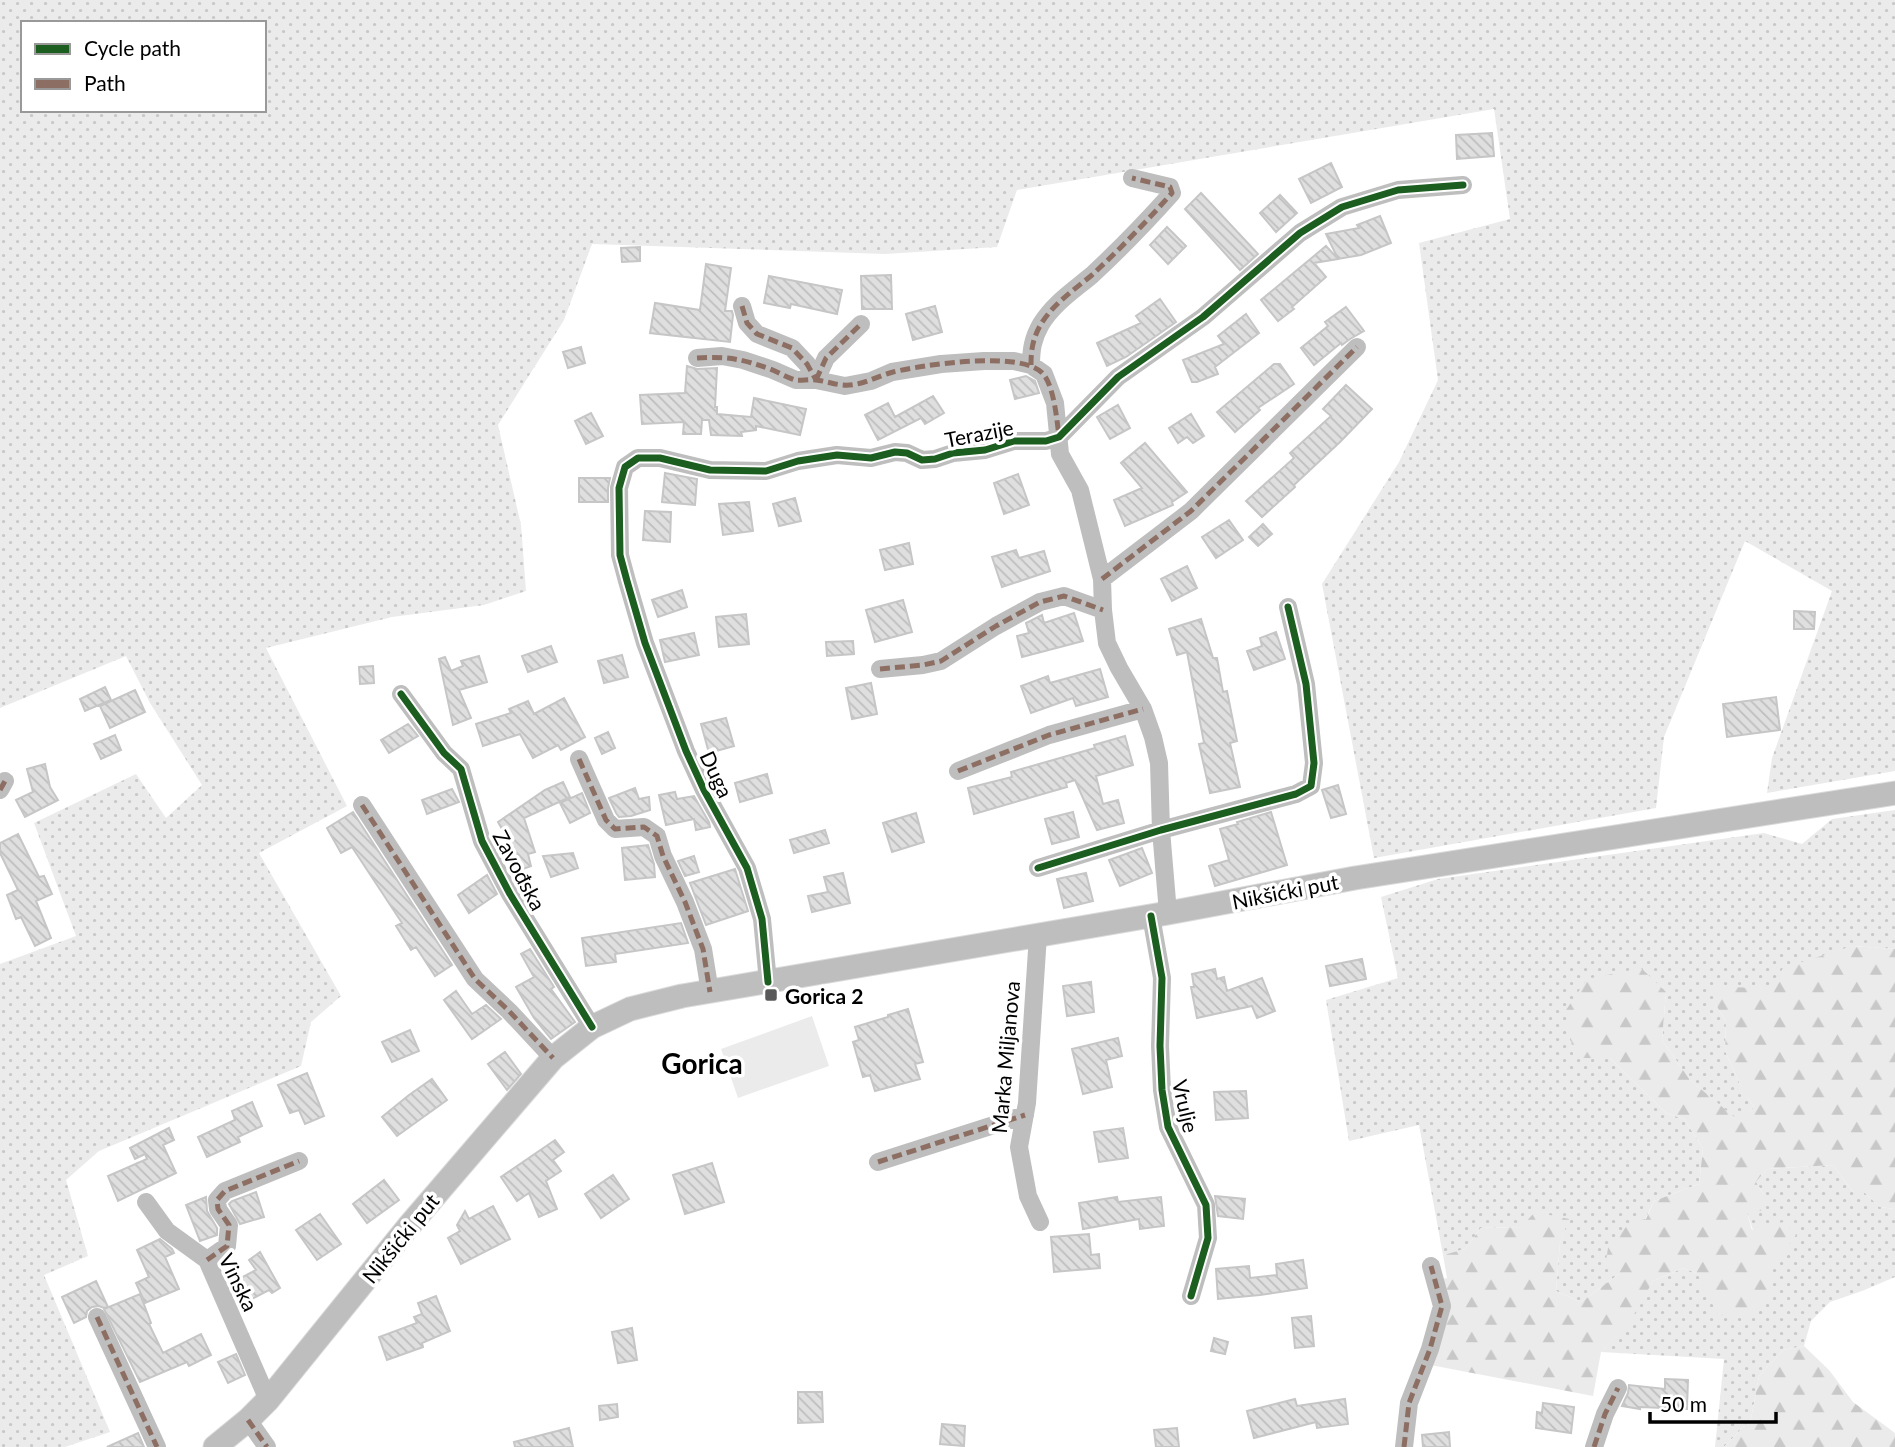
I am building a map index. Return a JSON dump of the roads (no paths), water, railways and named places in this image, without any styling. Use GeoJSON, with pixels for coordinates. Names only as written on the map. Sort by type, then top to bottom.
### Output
{"type":"FeatureCollection","features":[{"type":"Feature","properties":{"kind":"main road","name":"Nikšićki put"},"geometry":{"type":"LineString","coordinates":[[215,1447],[248,1420],[268,1399],[408,1227],[553,1058],[592,1027],[630,1009],[682,996],[1355,878],[1895,793]]}},
{"type":"Feature","properties":{"kind":"street"},"geometry":{"type":"LineString","coordinates":[[1031,365],[1030,346],[1042,322],[1066,295],[1109,258],[1172,193],[1170,187],[1132,178]]}},
{"type":"Feature","properties":{"kind":"street"},"geometry":{"type":"LineString","coordinates":[[1059,437],[1118,377],[1203,317],[1300,233],[1342,208],[1398,190],[1463,185]]}},
{"type":"Feature","properties":{"kind":"street"},"geometry":{"type":"LineString","coordinates":[[742,306],[747,323],[757,334],[792,348],[807,364],[816,380]]}},
{"type":"Feature","properties":{"kind":"street"},"geometry":{"type":"LineString","coordinates":[[816,380],[826,358],[861,324]]}},
{"type":"Feature","properties":{"kind":"street"},"geometry":{"type":"LineString","coordinates":[[1102,579],[1191,511],[1357,347]]}},
{"type":"Feature","properties":{"kind":"street"},"geometry":{"type":"LineString","coordinates":[[697,358],[722,356],[743,360],[796,380],[816,380],[845,386],[892,372],[941,364],[984,361],[1014,361],[1031,365],[1044,374],[1055,403],[1060,454],[1080,490],[1102,579],[1107,643],[1143,709],[1159,764],[1160,914]]}},
{"type":"Feature","properties":{"kind":"street","name":"Terazije"},"geometry":{"type":"LineString","coordinates":[[627,581],[620,555],[619,488],[625,467],[638,458],[660,458],[710,470],[766,471],[798,461],[837,456],[871,458],[895,452],[907,453],[922,460],[935,459],[953,453],[985,450],[1014,441],[1046,441],[1059,437]]}},
{"type":"Feature","properties":{"kind":"street","name":"Duga"},"geometry":{"type":"LineString","coordinates":[[627,581],[645,643],[686,751],[747,868],[762,919],[768,982]]}},
{"type":"Feature","properties":{"kind":"street"},"geometry":{"type":"LineString","coordinates":[[880,669],[941,661],[1040,602],[1064,596],[1103,610]]}},
{"type":"Feature","properties":{"kind":"street"},"geometry":{"type":"LineString","coordinates":[[1038,868],[1161,830],[1296,794],[1311,786],[1314,763],[1306,684],[1288,607]]}},
{"type":"Feature","properties":{"kind":"street","name":"Zavođska"},"geometry":{"type":"LineString","coordinates":[[401,694],[444,753],[461,769],[482,841],[510,894],[592,1027]]}},
{"type":"Feature","properties":{"kind":"street"},"geometry":{"type":"LineString","coordinates":[[958,771],[1049,735],[1143,709]]}},
{"type":"Feature","properties":{"kind":"street"},"geometry":{"type":"LineString","coordinates":[[579,759],[606,820],[615,829],[644,827],[657,836],[703,949],[710,992]]}},
{"type":"Feature","properties":{"kind":"street"},"geometry":{"type":"LineString","coordinates":[[362,806],[475,979],[553,1058]]}},
{"type":"Feature","properties":{"kind":"street","name":"Vrulje"},"geometry":{"type":"LineString","coordinates":[[1160,914],[1162,1090],[1168,1127],[1206,1205],[1208,1238],[1192,1296]]}},
{"type":"Feature","properties":{"kind":"street","name":"Marka Miljanova"},"geometry":{"type":"LineString","coordinates":[[1038,935],[1025,1115],[1019,1147],[1028,1196],[1040,1222]]}},
{"type":"Feature","properties":{"kind":"street"},"geometry":{"type":"LineString","coordinates":[[878,1162],[1025,1115]]}},
{"type":"Feature","properties":{"kind":"street"},"geometry":{"type":"LineString","coordinates":[[207,1260],[227,1246],[229,1225],[218,1209],[217,1200],[225,1191],[299,1161]]}},
{"type":"Feature","properties":{"kind":"street","name":"Vinska"},"geometry":{"type":"LineString","coordinates":[[146,1202],[167,1231],[207,1260],[268,1399]]}},
{"type":"Feature","properties":{"kind":"street"},"geometry":{"type":"LineString","coordinates":[[1404,1447],[1409,1403],[1430,1349],[1442,1306],[1431,1266]]}},
{"type":"Feature","properties":{"kind":"street"},"geometry":{"type":"LineString","coordinates":[[97,1317],[157,1447]]}},
{"type":"Feature","properties":{"kind":"street"},"geometry":{"type":"LineString","coordinates":[[1594,1447],[1605,1414],[1618,1388]]}},
{"type":"Feature","properties":{"kind":"street"},"geometry":{"type":"LineString","coordinates":[[248,1420],[267,1447]]}},
{"type":"Feature","properties":{"kind":"place","name":"Gorica 2"},"geometry":{"type":"Point","coordinates":[771,995]}},
{"type":"Feature","properties":{"kind":"district","name":"Gorica"},"geometry":{"type":"Point","coordinates":[702,1063]}}]}
